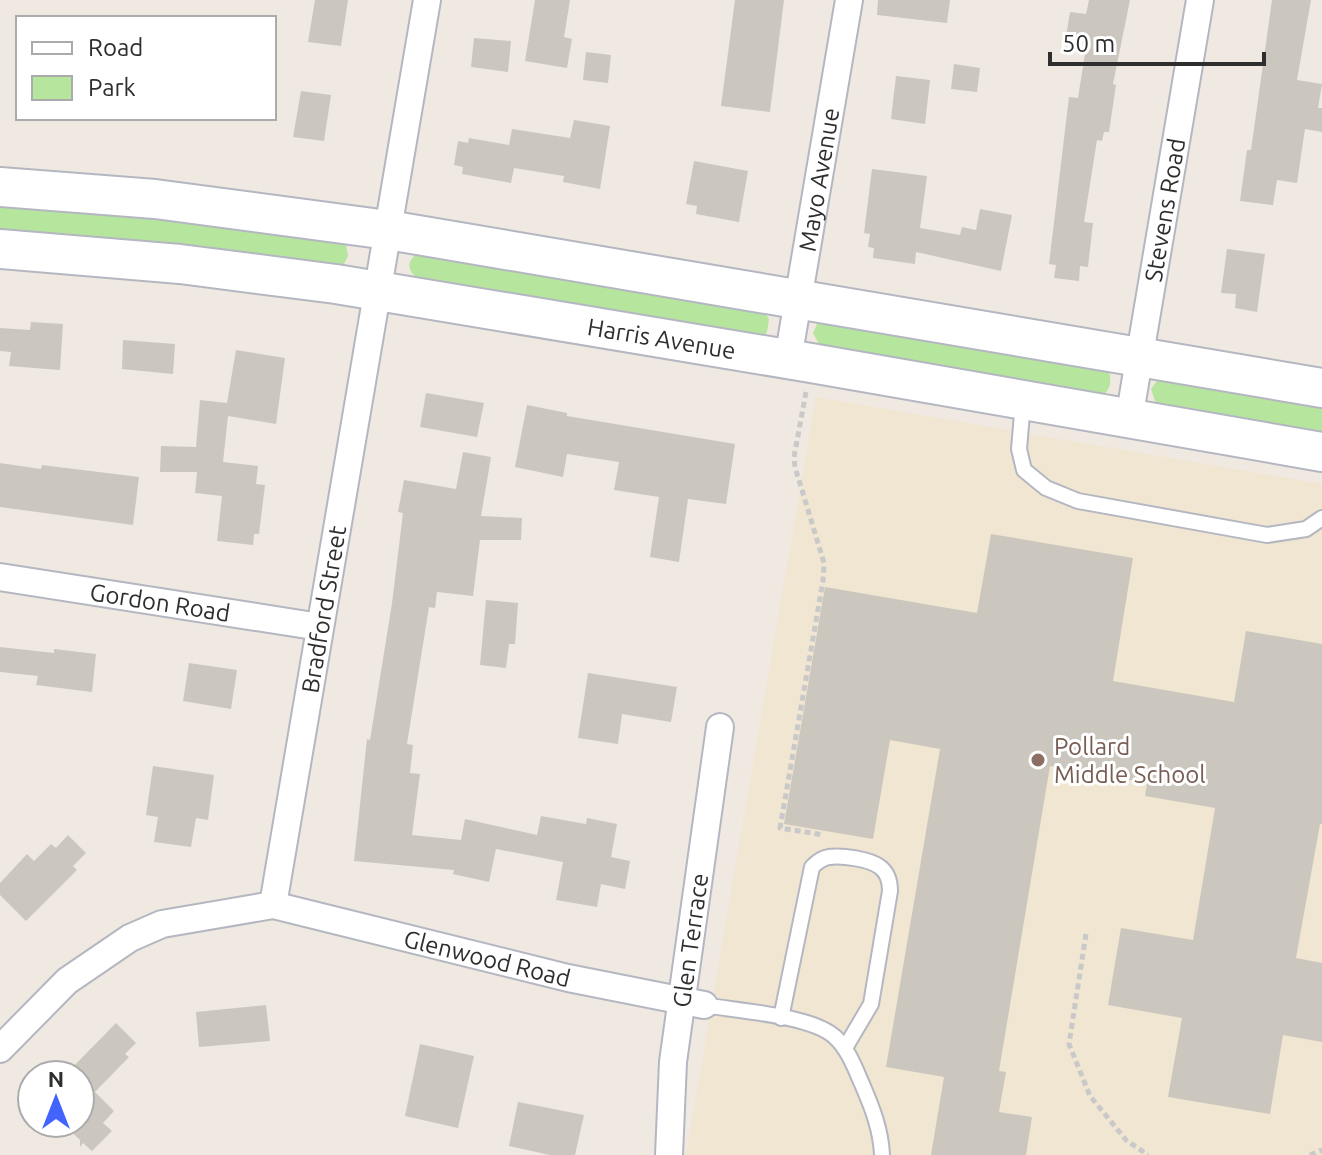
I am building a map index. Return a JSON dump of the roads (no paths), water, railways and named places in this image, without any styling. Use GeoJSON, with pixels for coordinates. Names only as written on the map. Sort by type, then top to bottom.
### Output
{"type":"FeatureCollection","features":[{"type":"Feature","properties":{"kind":"street","name":"Bradford Street"},"geometry":{"type":"LineString","coordinates":[[273,905],[427,0]]}},
{"type":"Feature","properties":{"kind":"street","name":"Mayo Avenue"},"geometry":{"type":"LineString","coordinates":[[799,361],[797,300],[849,0]]}},
{"type":"Feature","properties":{"kind":"street","name":"Stevens Road"},"geometry":{"type":"LineString","coordinates":[[1129,419],[1200,0]]}},
{"type":"Feature","properties":{"kind":"street"},"geometry":{"type":"LineString","coordinates":[[0,187],[155,199],[388,230],[1322,388]]}},
{"type":"Feature","properties":{"kind":"street","name":"Harris Avenue"},"geometry":{"type":"LineString","coordinates":[[0,249],[223,269],[378,291],[1322,452]]}},
{"type":"Feature","properties":{"kind":"street","name":"Gordon Road"},"geometry":{"type":"LineString","coordinates":[[0,577],[320,627]]}},
{"type":"Feature","properties":{"kind":"street","name":"Glen Terrace"},"geometry":{"type":"LineString","coordinates":[[669,1155],[673,1062],[693,1004],[720,727]]}},
{"type":"Feature","properties":{"kind":"street"},"geometry":{"type":"LineString","coordinates":[[0,1049],[67,981],[130,938],[162,924],[273,905]]}},
{"type":"Feature","properties":{"kind":"street","name":"Glenwood Road"},"geometry":{"type":"LineString","coordinates":[[273,905],[553,975],[693,1004]]}},
{"type":"Feature","properties":{"kind":"lane"},"geometry":{"type":"LineString","coordinates":[[1023,401],[1019,449],[1024,470],[1046,488],[1096,506],[1267,535],[1306,529],[1322,518]]}},
{"type":"Feature","properties":{"kind":"lane"},"geometry":{"type":"LineString","coordinates":[[781,1018],[812,867],[819,861],[835,857],[880,867],[890,882],[890,891],[871,1004],[845,1048]]}},
{"type":"Feature","properties":{"kind":"lane"},"geometry":{"type":"LineString","coordinates":[[693,1004],[823,1028],[845,1048],[876,1120],[882,1155]]}},
{"type":"Feature","properties":{"kind":"place","name":"Pollard Middle School"},"geometry":{"type":"Point","coordinates":[1038,760]}}]}
